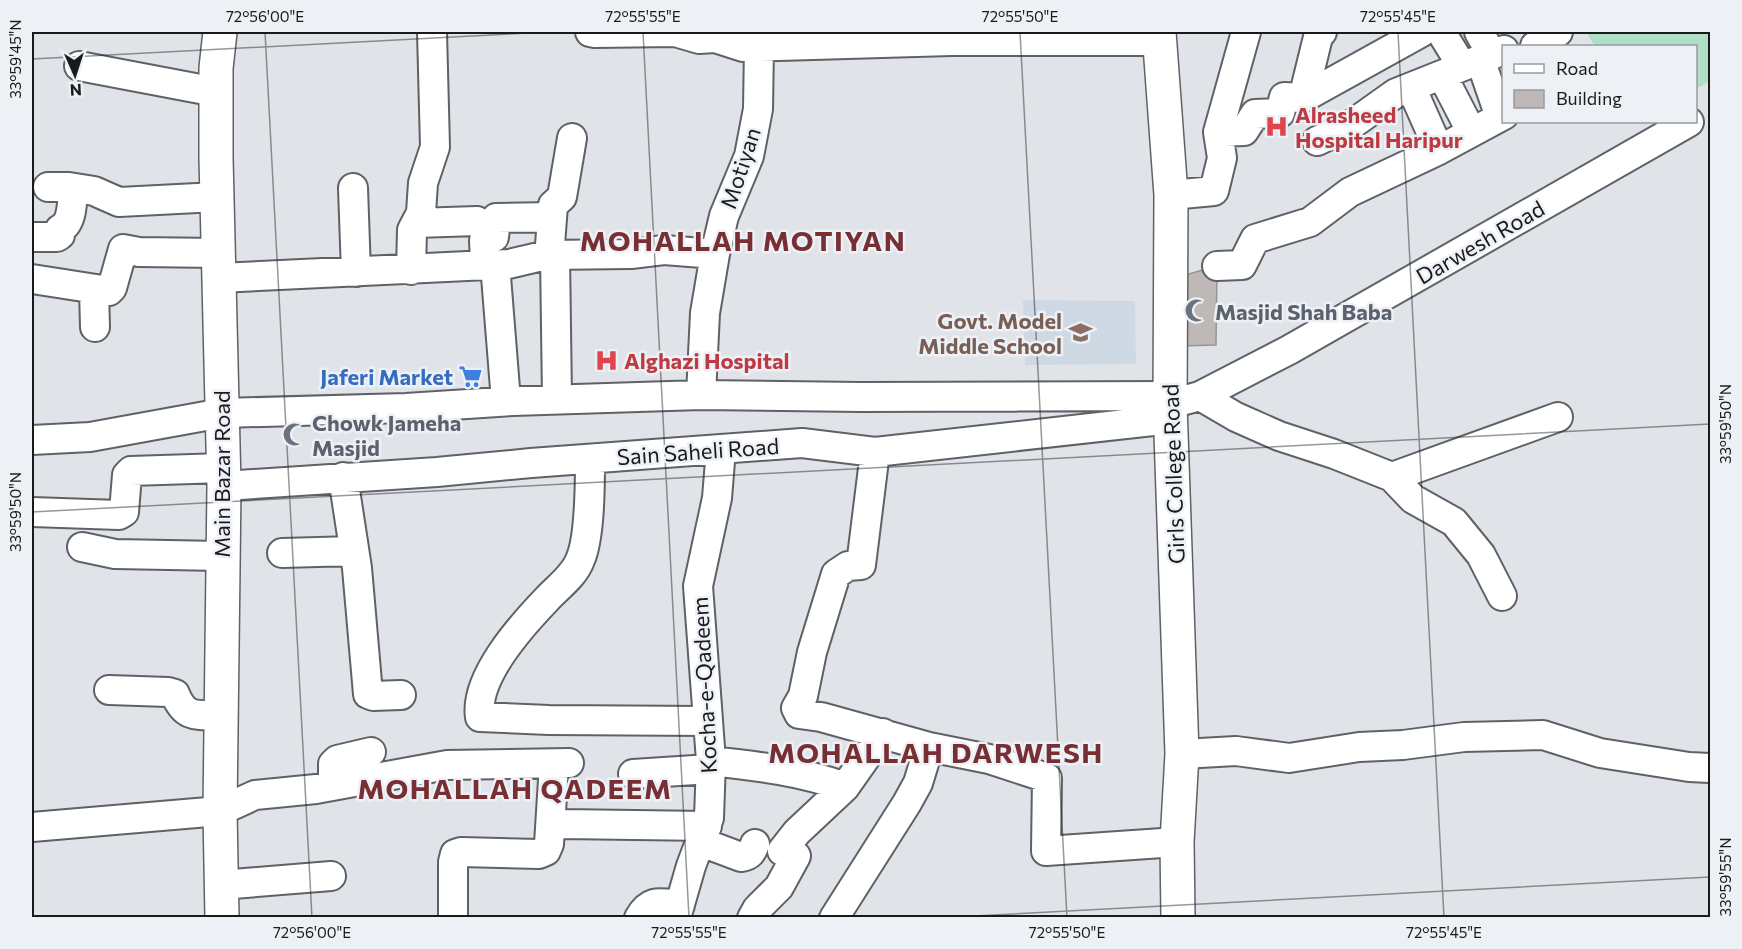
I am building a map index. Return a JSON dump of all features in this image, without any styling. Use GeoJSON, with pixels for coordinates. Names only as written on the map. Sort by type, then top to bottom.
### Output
{"type":"FeatureCollection","features":[{"type":"Feature","properties":{"kind":"main road","name":"Main Bazar Road"},"geometry":{"type":"LineString","coordinates":[[220,32],[216,92],[224,477],[220,811],[222,918]]}},
{"type":"Feature","properties":{"kind":"main road","name":"Girls College Road"},"geometry":{"type":"LineString","coordinates":[[1159,36],[1171,195],[1178,404],[1182,754],[1177,842],[1178,918]]}},
{"type":"Feature","properties":{"kind":"street"},"geometry":{"type":"LineString","coordinates":[[411,270],[412,230],[421,213],[423,183],[435,147],[432,32]]}},
{"type":"Feature","properties":{"kind":"street"},"geometry":{"type":"LineString","coordinates":[[591,32],[674,32],[699,39],[716,35],[743,47],[1159,36]]}},
{"type":"Feature","properties":{"kind":"street"},"geometry":{"type":"LineString","coordinates":[[1171,195],[1214,191],[1222,158],[1218,132],[1246,32]]}},
{"type":"Feature","properties":{"kind":"street"},"geometry":{"type":"LineString","coordinates":[[1303,98],[1320,32]]}},
{"type":"Feature","properties":{"kind":"street"},"geometry":{"type":"LineString","coordinates":[[1218,132],[1244,131],[1255,114],[1280,113],[1284,97],[1303,98],[1422,32]]}},
{"type":"Feature","properties":{"kind":"street"},"geometry":{"type":"LineString","coordinates":[[1217,266],[1242,265],[1255,239],[1310,222],[1350,192],[1439,150],[1502,116],[1477,56],[1441,32]]}},
{"type":"Feature","properties":{"kind":"street"},"geometry":{"type":"LineString","coordinates":[[1537,45],[1558,32]]}},
{"type":"Feature","properties":{"kind":"street","name":"Motiyan"},"geometry":{"type":"LineString","coordinates":[[701,395],[705,313],[724,216],[749,156],[758,109],[759,46]]}},
{"type":"Feature","properties":{"kind":"street"},"geometry":{"type":"LineString","coordinates":[[1317,141],[1351,125],[1396,93],[1477,56]]}},
{"type":"Feature","properties":{"kind":"street"},"geometry":{"type":"LineString","coordinates":[[1471,131],[1477,56]]}},
{"type":"Feature","properties":{"kind":"street"},"geometry":{"type":"LineString","coordinates":[[79,66],[216,92]]}},
{"type":"Feature","properties":{"kind":"street"},"geometry":{"type":"LineString","coordinates":[[1411,87],[1439,150]]}},
{"type":"Feature","properties":{"kind":"street"},"geometry":{"type":"LineString","coordinates":[[1697,117],[1710,109]]}},
{"type":"Feature","properties":{"kind":"street","name":"Darwesh Road"},"geometry":{"type":"LineString","coordinates":[[1178,404],[1299,345],[1687,123]]}},
{"type":"Feature","properties":{"kind":"street"},"geometry":{"type":"LineString","coordinates":[[556,399],[555,255],[549,245],[553,205],[562,197],[572,138]]}},
{"type":"Feature","properties":{"kind":"street"},"geometry":{"type":"LineString","coordinates":[[32,225],[60,229],[67,224],[69,217],[61,188],[94,191],[119,202],[217,197]]}},
{"type":"Feature","properties":{"kind":"street"},"geometry":{"type":"LineString","coordinates":[[353,188],[356,272]]}},
{"type":"Feature","properties":{"kind":"street"},"geometry":{"type":"LineString","coordinates":[[506,401],[490,264],[484,240],[494,237],[496,218],[552,217]]}},
{"type":"Feature","properties":{"kind":"street"},"geometry":{"type":"LineString","coordinates":[[416,223],[477,221]]}},
{"type":"Feature","properties":{"kind":"street"},"geometry":{"type":"LineString","coordinates":[[32,237],[57,237],[60,236],[60,229]]}},
{"type":"Feature","properties":{"kind":"street"},"geometry":{"type":"LineString","coordinates":[[32,279],[109,291],[112,288],[123,249],[219,266],[356,272],[509,264],[555,255],[631,255],[664,250],[715,254]]}},
{"type":"Feature","properties":{"kind":"street"},"geometry":{"type":"LineString","coordinates":[[94,288],[94,327]]}},
{"type":"Feature","properties":{"kind":"street"},"geometry":{"type":"LineString","coordinates":[[32,440],[90,437],[222,413],[406,408],[556,399],[701,395],[1178,404],[1236,417],[1279,436],[1334,454],[1392,477],[1413,499],[1454,522],[1481,555],[1502,596]]}},
{"type":"Feature","properties":{"kind":"street","name":"Sain Saheli Road"},"geometry":{"type":"LineString","coordinates":[[32,512],[118,515],[124,512],[127,475],[131,471],[224,477],[343,477],[437,472],[802,443],[874,452],[1178,404]]}},
{"type":"Feature","properties":{"kind":"street"},"geometry":{"type":"LineString","coordinates":[[1392,477],[1558,417]]}},
{"type":"Feature","properties":{"kind":"street","name":"Kocha-e-Qadeem"},"geometry":{"type":"LineString","coordinates":[[678,911],[691,866],[710,818],[710,765],[698,586],[717,498],[721,449]]}},
{"type":"Feature","properties":{"kind":"street"},"geometry":{"type":"LineString","coordinates":[[874,452],[861,565],[848,566],[836,574],[812,652],[803,696],[795,708],[799,714],[821,717],[928,747],[989,759],[1047,778],[1046,851],[1177,842]]}},
{"type":"Feature","properties":{"kind":"street"},"geometry":{"type":"LineString","coordinates":[[590,459],[590,494],[580,561],[571,574],[522,626],[503,652],[483,686],[480,717],[706,721]]}},
{"type":"Feature","properties":{"kind":"street"},"geometry":{"type":"LineString","coordinates":[[343,477],[357,568],[368,694],[373,696],[401,695]]}},
{"type":"Feature","properties":{"kind":"street"},"geometry":{"type":"LineString","coordinates":[[82,547],[115,554],[222,556]]}},
{"type":"Feature","properties":{"kind":"street"},"geometry":{"type":"LineString","coordinates":[[282,553],[354,551]]}},
{"type":"Feature","properties":{"kind":"street"},"geometry":{"type":"LineString","coordinates":[[109,690],[168,692],[175,694],[186,713],[221,716]]}},
{"type":"Feature","properties":{"kind":"street"},"geometry":{"type":"LineString","coordinates":[[752,918],[757,909],[779,886],[796,856],[782,851],[797,832],[845,787],[883,733]]}},
{"type":"Feature","properties":{"kind":"street"},"geometry":{"type":"LineString","coordinates":[[1182,754],[1236,751],[1289,758],[1359,747],[1403,745],[1464,737],[1543,735],[1600,753],[1689,767],[1710,768]]}},
{"type":"Feature","properties":{"kind":"street"},"geometry":{"type":"LineString","coordinates":[[834,918],[918,783],[928,747]]}},
{"type":"Feature","properties":{"kind":"street"},"geometry":{"type":"LineString","coordinates":[[333,786],[333,764],[337,760],[371,752]]}},
{"type":"Feature","properties":{"kind":"street"},"geometry":{"type":"LineString","coordinates":[[32,827],[220,811],[255,795],[333,786],[447,765],[562,764],[546,851],[539,854],[462,852],[455,854],[453,918]]}},
{"type":"Feature","properties":{"kind":"street"},"geometry":{"type":"LineString","coordinates":[[633,774],[710,765],[786,770],[819,777],[845,787]]}},
{"type":"Feature","properties":{"kind":"street"},"geometry":{"type":"LineString","coordinates":[[562,824],[704,834],[741,857],[751,853],[755,844]]}},
{"type":"Feature","properties":{"kind":"street"},"geometry":{"type":"LineString","coordinates":[[221,885],[331,876]]}},
{"type":"Feature","properties":{"kind":"street"},"geometry":{"type":"LineString","coordinates":[[639,918],[644,908],[654,903],[678,911]]}},
{"type":"Feature","properties":{"kind":"shaded area","name":"Govt. Model Middle School"},"geometry":{"type":"Polygon","coordinates":[[[1023,300],[1135,301],[1136,364],[1025,365],[1023,300]]]}},
{"type":"Feature","properties":{"kind":"green space"},"geometry":{"type":"Polygon","coordinates":[[[1586,32],[1710,32],[1710,81],[1697,88],[1697,45],[1594,45],[1586,32]]]}},
{"type":"Feature","properties":{"kind":"building","name":"Masjid Shah Baba"},"geometry":{"type":"Polygon","coordinates":[[[1217,266],[1216,345],[1179,346],[1178,277],[1217,266]]]}},
{"type":"Feature","properties":{"kind":"place","name":"Alrasheed Hospital Haripur"},"geometry":{"type":"Point","coordinates":[1277,127]}},
{"type":"Feature","properties":{"kind":"place","name":"Masjid Shah Baba"},"geometry":{"type":"Point","coordinates":[1197,311]}},
{"type":"Feature","properties":{"kind":"place","name":"Govt. Model Middle School"},"geometry":{"type":"Point","coordinates":[1080,333]}},
{"type":"Feature","properties":{"kind":"place","name":"Alghazi Hospital"},"geometry":{"type":"Point","coordinates":[606,360]}},
{"type":"Feature","properties":{"kind":"place","name":"Jaferi Market"},"geometry":{"type":"Point","coordinates":[471,376]}},
{"type":"Feature","properties":{"kind":"place","name":"Chowk Jameha Masjid"},"geometry":{"type":"Point","coordinates":[294,435]}},
{"type":"Feature","properties":{"kind":"district","name":"MOHALLAH MOTIYAN"},"geometry":{"type":"Point","coordinates":[743,240]}},
{"type":"Feature","properties":{"kind":"district","name":"MOHALLAH DARWESH"},"geometry":{"type":"Point","coordinates":[936,752]}},
{"type":"Feature","properties":{"kind":"district","name":"MOHALLAH QADEEM"},"geometry":{"type":"Point","coordinates":[515,788]}}]}
